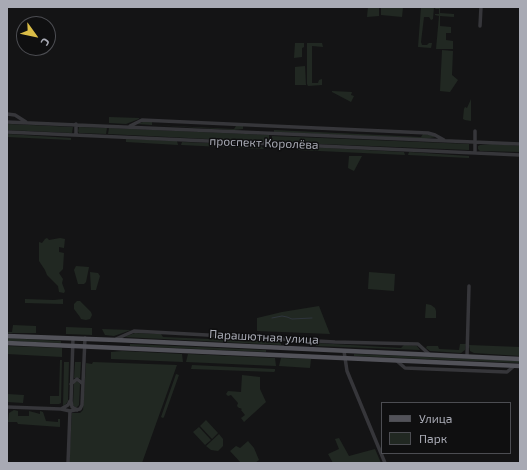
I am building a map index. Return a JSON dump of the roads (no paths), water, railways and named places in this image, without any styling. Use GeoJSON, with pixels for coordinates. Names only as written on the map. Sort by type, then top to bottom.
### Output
{"type":"FeatureCollection","features":[{"type":"Feature","properties":{"kind":"main road","name":"Парашютная улица"},"geometry":{"type":"LineString","coordinates":[[7,336],[85,338],[520,358]]}},
{"type":"Feature","properties":{"kind":"main road"},"geometry":{"type":"LineString","coordinates":[[128,348],[126,345],[129,341]]}},
{"type":"Feature","properties":{"kind":"main road","name":"Парашютная улица"},"geometry":{"type":"LineString","coordinates":[[7,343],[520,366]]}},
{"type":"Feature","properties":{"kind":"main road"},"geometry":{"type":"LineString","coordinates":[[268,347],[271,351],[268,355]]}},
{"type":"Feature","properties":{"kind":"street"},"geometry":{"type":"LineString","coordinates":[[480,26],[482,7]]}},
{"type":"Feature","properties":{"kind":"street"},"geometry":{"type":"LineString","coordinates":[[7,114],[15,115],[27,122]]}},
{"type":"Feature","properties":{"kind":"street"},"geometry":{"type":"LineString","coordinates":[[129,126],[142,120],[432,133],[445,141]]}},
{"type":"Feature","properties":{"kind":"street","name":"проспект Королёва"},"geometry":{"type":"LineString","coordinates":[[7,122],[129,126],[520,144]]}},
{"type":"Feature","properties":{"kind":"street"},"geometry":{"type":"LineString","coordinates":[[76,124],[76,135]]}},
{"type":"Feature","properties":{"kind":"street"},"geometry":{"type":"LineString","coordinates":[[475,131],[475,153]]}},
{"type":"Feature","properties":{"kind":"street","name":"проспект Королёва"},"geometry":{"type":"LineString","coordinates":[[7,132],[520,155]]}},
{"type":"Feature","properties":{"kind":"street"},"geometry":{"type":"LineString","coordinates":[[467,356],[469,286]]}},
{"type":"Feature","properties":{"kind":"street"},"geometry":{"type":"LineString","coordinates":[[116,340],[134,331],[335,342],[418,344],[429,354]]}},
{"type":"Feature","properties":{"kind":"street"},"geometry":{"type":"LineString","coordinates":[[73,338],[70,401],[72,407],[78,410]]}},
{"type":"Feature","properties":{"kind":"street"},"geometry":{"type":"LineString","coordinates":[[7,407],[61,409],[70,411],[80,409],[82,405],[85,338]]}},
{"type":"Feature","properties":{"kind":"street"},"geometry":{"type":"LineString","coordinates":[[344,350],[347,371],[381,453]]}},
{"type":"Feature","properties":{"kind":"street"},"geometry":{"type":"LineString","coordinates":[[71,384],[77,379],[83,384]]}},
{"type":"Feature","properties":{"kind":"street"},"geometry":{"type":"LineString","coordinates":[[61,409],[68,405],[70,401]]}},
{"type":"Feature","properties":{"kind":"street"},"geometry":{"type":"LineString","coordinates":[[68,463],[70,411]]}},
{"type":"Feature","properties":{"kind":"waterway"},"geometry":{"type":"LineString","coordinates":[[272,318],[282,316],[292,319],[312,318]]}}]}
